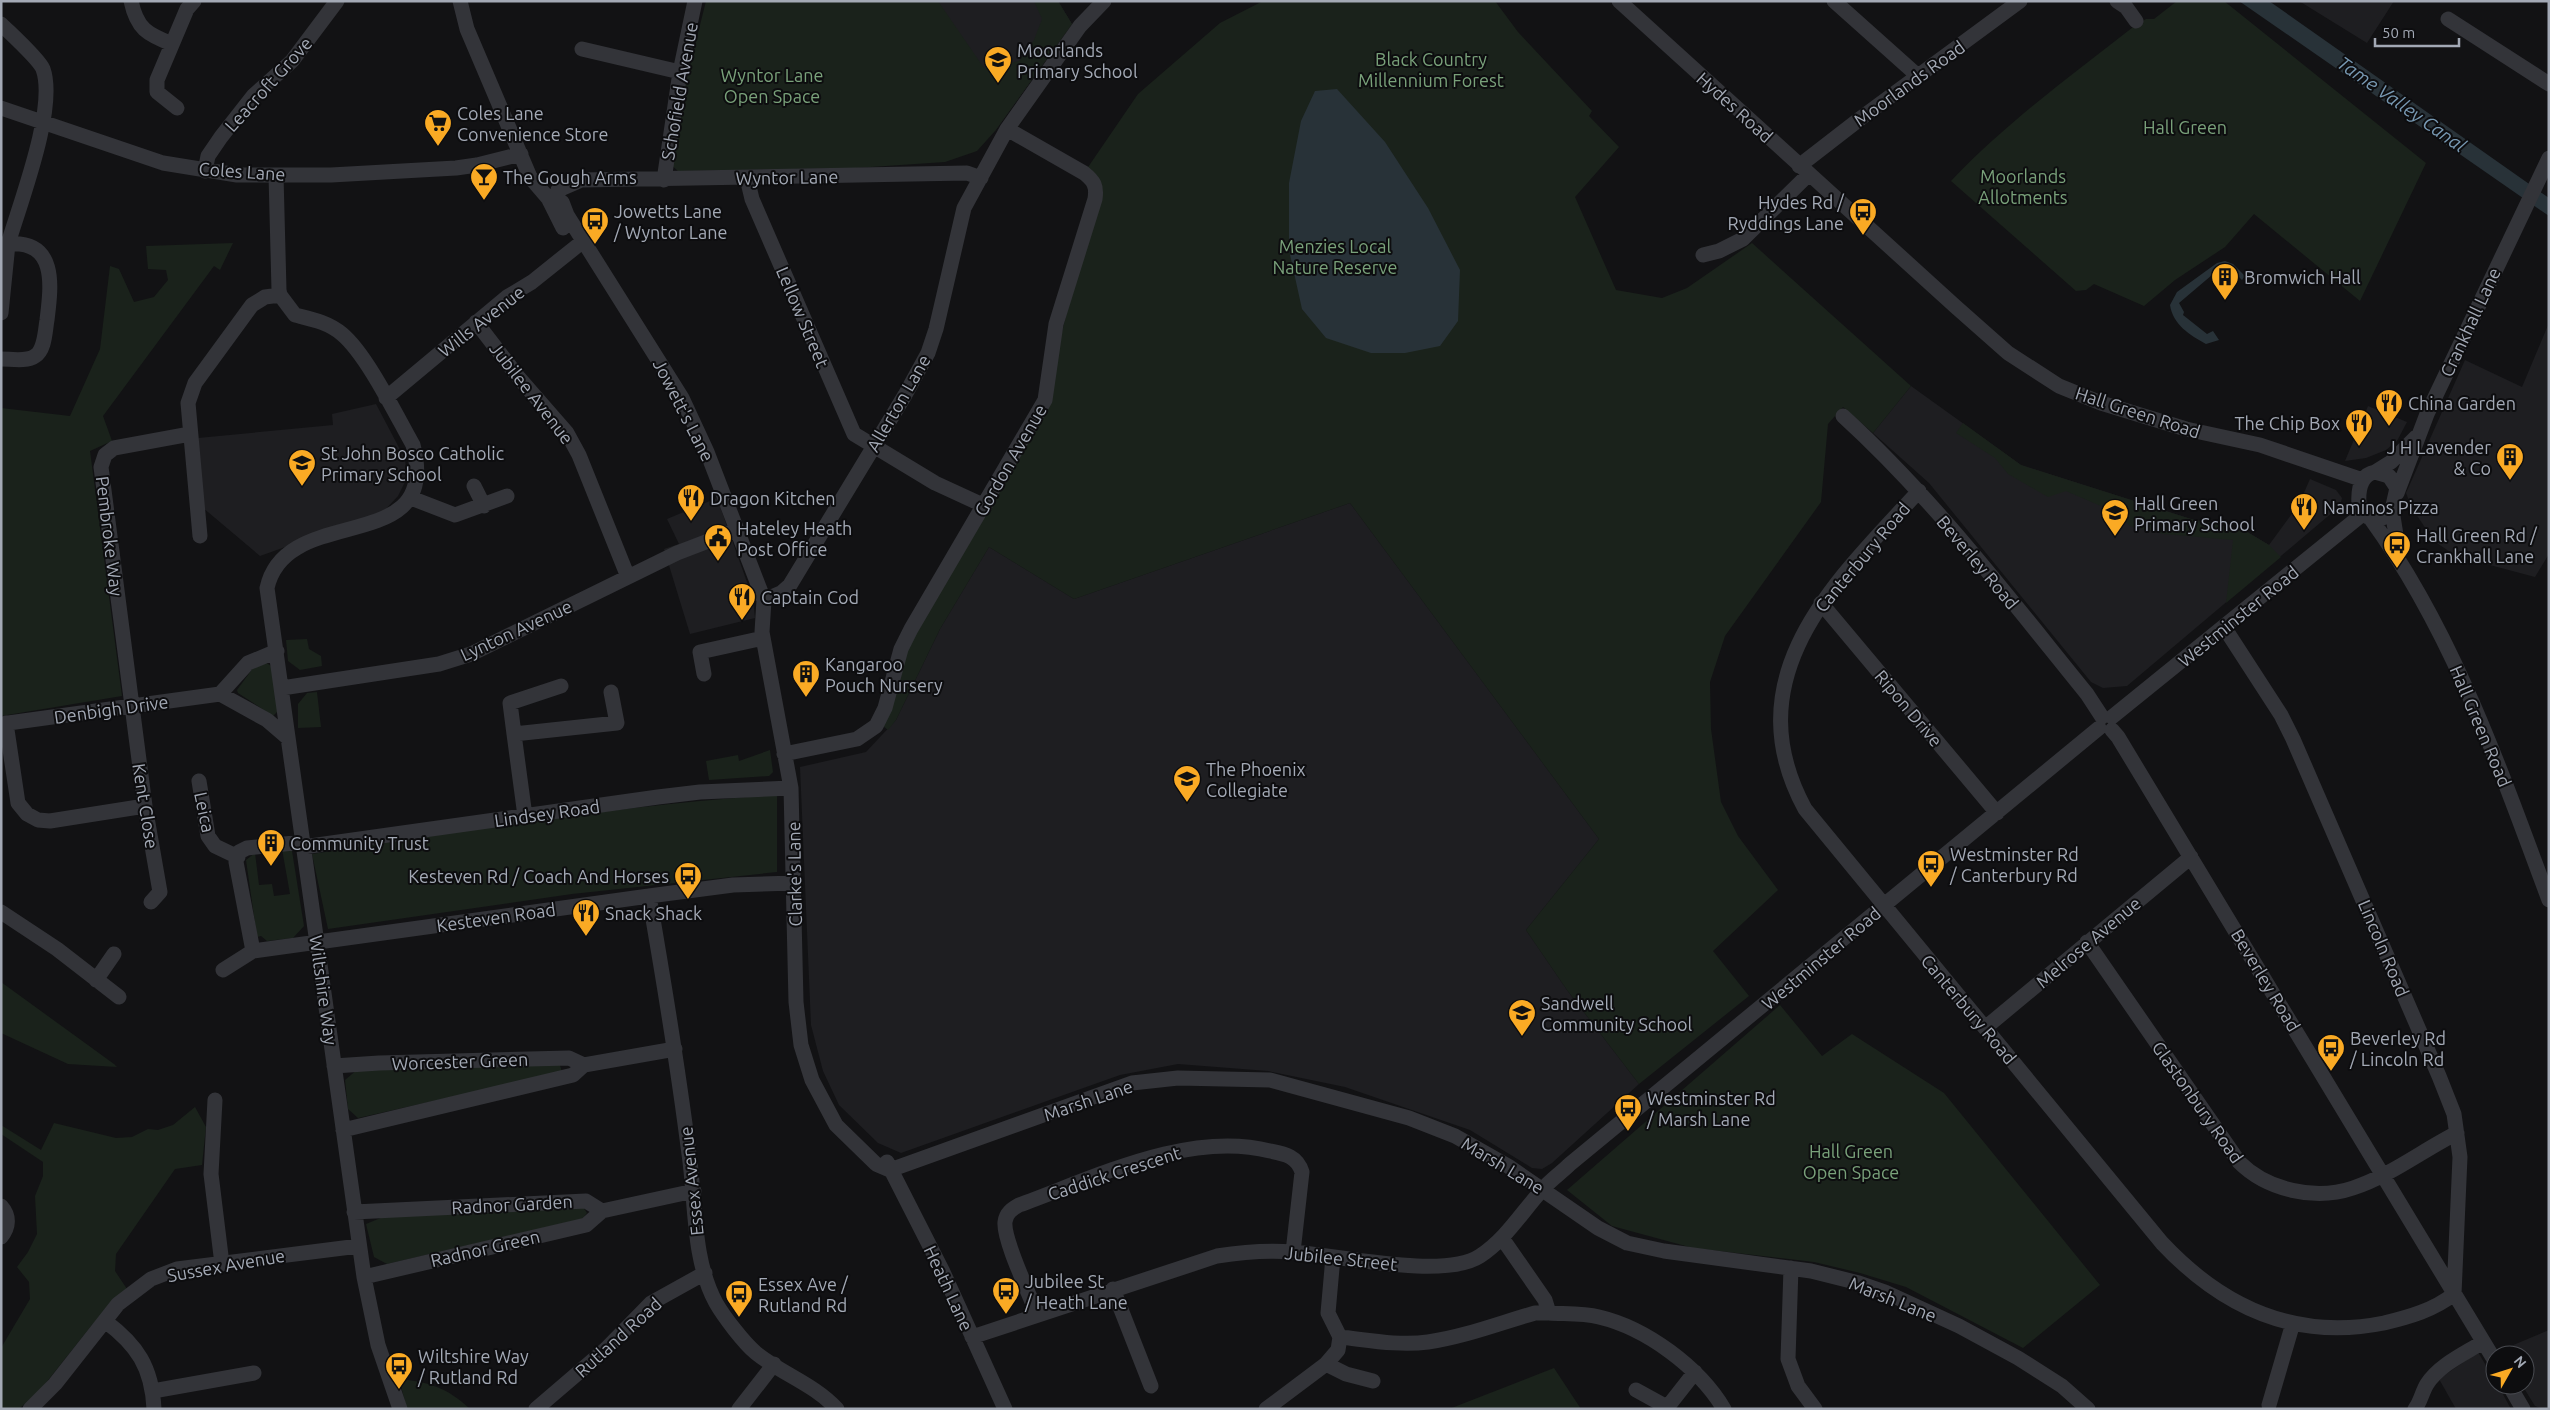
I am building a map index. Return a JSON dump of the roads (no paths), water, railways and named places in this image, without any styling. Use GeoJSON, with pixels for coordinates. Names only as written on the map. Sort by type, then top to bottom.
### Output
{"type":"FeatureCollection","features":[{"type":"Feature","properties":{"kind":"street"},"geometry":{"type":"LineString","coordinates":[[131,1],[133,14],[143,29],[152,36],[172,44]]}},
{"type":"Feature","properties":{"kind":"street"},"geometry":{"type":"LineString","coordinates":[[177,108],[157,92],[157,80],[186,9],[194,1]]}},
{"type":"Feature","properties":{"kind":"street","name":"Leacroft Grove"},"geometry":{"type":"LineString","coordinates":[[205,171],[208,156],[221,137],[254,95],[292,61],[337,1]]}},
{"type":"Feature","properties":{"kind":"street"},"geometry":{"type":"LineString","coordinates":[[448,1],[467,29]]}},
{"type":"Feature","properties":{"kind":"street"},"geometry":{"type":"LineString","coordinates":[[460,1],[467,29],[530,177],[556,197]]}},
{"type":"Feature","properties":{"kind":"street","name":"Schofield Avenue"},"geometry":{"type":"LineString","coordinates":[[664,180],[680,72],[695,1]]}},
{"type":"Feature","properties":{"kind":"street","name":"Allerton Lane"},"geometry":{"type":"LineString","coordinates":[[764,600],[781,593],[790,585],[905,395],[928,353],[936,330],[964,208],[1007,129],[1080,26],[1104,1]]}},
{"type":"Feature","properties":{"kind":"street","name":"Hydes Road"},"geometry":{"type":"LineString","coordinates":[[1619,1],[1852,212]]}},
{"type":"Feature","properties":{"kind":"street"},"geometry":{"type":"LineString","coordinates":[[1834,1],[1918,76]]}},
{"type":"Feature","properties":{"kind":"street","name":"Moorlands Road"},"geometry":{"type":"LineString","coordinates":[[1703,255],[1719,251],[1743,239],[1804,170],[1918,76],[2020,1]]}},
{"type":"Feature","properties":{"kind":"street"},"geometry":{"type":"LineString","coordinates":[[2117,1],[2126,7],[2136,20]]}},
{"type":"Feature","properties":{"kind":"street"},"geometry":{"type":"LineString","coordinates":[[2448,19],[2549,84]]}},
{"type":"Feature","properties":{"kind":"street"},"geometry":{"type":"LineString","coordinates":[[1,24],[42,67],[46,83],[44,124],[5,244],[1,313]]}},
{"type":"Feature","properties":{"kind":"street"},"geometry":{"type":"LineString","coordinates":[[582,48],[680,72]]}},
{"type":"Feature","properties":{"kind":"street","name":"Coles Lane"},"geometry":{"type":"LineString","coordinates":[[1,108],[163,163],[237,175],[331,174],[456,168],[523,157]]}},
{"type":"Feature","properties":{"kind":"street","name":"Gordon Avenue"},"geometry":{"type":"LineString","coordinates":[[784,754],[857,739],[876,726],[884,708],[901,649],[1045,400],[1056,324],[1095,199],[1096,188],[1093,181],[1084,172],[1007,129]]}},
{"type":"Feature","properties":{"kind":"street"},"geometry":{"type":"LineString","coordinates":[[491,161],[513,138]]}},
{"type":"Feature","properties":{"kind":"street","name":"Crankhall Lane"},"geometry":{"type":"LineString","coordinates":[[2397,493],[2416,437],[2546,163]]}},
{"type":"Feature","properties":{"kind":"street","name":"Wyntor Lane"},"geometry":{"type":"LineString","coordinates":[[556,197],[575,181],[967,173],[981,178]]}},
{"type":"Feature","properties":{"kind":"street"},"geometry":{"type":"LineString","coordinates":[[276,174],[280,295],[295,315],[322,322],[341,333],[355,348],[386,398],[415,452],[418,472],[411,498],[455,515],[507,496]]}},
{"type":"Feature","properties":{"kind":"street","name":"Lellow Street"},"geometry":{"type":"LineString","coordinates":[[747,178],[752,199],[854,434],[935,483],[984,506]]}},
{"type":"Feature","properties":{"kind":"street","name":"Jowett's Lane"},"geometry":{"type":"LineString","coordinates":[[556,197],[682,398],[707,452],[764,600],[762,635]]}},
{"type":"Feature","properties":{"kind":"street","name":"Jowett's Lane"},"geometry":{"type":"LineString","coordinates":[[556,197],[554,214],[577,246],[610,282]]}},
{"type":"Feature","properties":{"kind":"street","name":"Hall Green Road"},"geometry":{"type":"LineString","coordinates":[[1852,212],[2008,353],[2059,386],[2110,406],[2186,429],[2260,445],[2369,476]]}},
{"type":"Feature","properties":{"kind":"street"},"geometry":{"type":"LineString","coordinates":[[575,226],[574,235],[579,244],[577,246]]}},
{"type":"Feature","properties":{"kind":"street"},"geometry":{"type":"LineString","coordinates":[[1,359],[29,359],[37,355],[44,343],[52,286],[49,270],[42,256],[30,245],[5,244]]}},
{"type":"Feature","properties":{"kind":"street","name":"Wills Avenue"},"geometry":{"type":"LineString","coordinates":[[386,398],[476,322],[577,246]]}},
{"type":"Feature","properties":{"kind":"street"},"geometry":{"type":"LineString","coordinates":[[200,536],[188,403],[195,383],[252,305],[265,297],[280,295]]}},
{"type":"Feature","properties":{"kind":"street","name":"Jubilee Avenue"},"geometry":{"type":"LineString","coordinates":[[476,322],[519,378],[567,433],[579,454],[628,578]]}},
{"type":"Feature","properties":{"kind":"street","name":"Beverley Road"},"geometry":{"type":"LineString","coordinates":[[1843,416],[1881,450],[1919,491],[2087,694],[2122,744],[2485,1345]]}},
{"type":"Feature","properties":{"kind":"street","name":"Pembroke Way"},"geometry":{"type":"LineString","coordinates":[[132,706],[101,467],[105,455],[114,448],[190,434]]}},
{"type":"Feature","properties":{"kind":"street","name":"Crankhall Lane"},"geometry":{"type":"LineString","coordinates":[[2369,476],[2391,462],[2416,437]]}},
{"type":"Feature","properties":{"kind":"street"},"geometry":{"type":"LineString","coordinates":[[2385,474],[2392,479],[2397,493],[2392,510],[2385,517],[2368,516],[2359,499],[2369,476],[2385,474]]}},
{"type":"Feature","properties":{"kind":"street"},"geometry":{"type":"LineString","coordinates":[[474,486],[484,506]]}},
{"type":"Feature","properties":{"kind":"street","name":"Canterbury Road"},"geometry":{"type":"LineString","coordinates":[[1919,491],[1821,603],[1803,632],[1782,691],[1780,710],[1784,760],[1792,784],[1805,809],[2181,1263],[2196,1277],[2237,1303],[2270,1317],[2293,1323],[2338,1328],[2378,1324],[2424,1311],[2454,1294]]}},
{"type":"Feature","properties":{"kind":"street","name":"Wiltshire Way"},"geometry":{"type":"LineString","coordinates":[[400,1409],[378,1346],[364,1277],[267,588],[274,568],[291,549],[396,512],[411,498]]}},
{"type":"Feature","properties":{"kind":"street","name":"Hall Green Road"},"geometry":{"type":"LineString","coordinates":[[2392,510],[2399,558]]}},
{"type":"Feature","properties":{"kind":"street","name":"Hall Green Road"},"geometry":{"type":"LineString","coordinates":[[2368,516],[2399,558],[2448,650],[2476,710],[2544,872],[2549,900]]}},
{"type":"Feature","properties":{"kind":"street","name":"Westminster Road"},"geometry":{"type":"LineString","coordinates":[[1543,1188],[2106,723],[2224,627],[2368,516]]}},
{"type":"Feature","properties":{"kind":"street","name":"Lynton Avenue"},"geometry":{"type":"LineString","coordinates":[[282,688],[438,664],[471,654],[677,553],[737,530]]}},
{"type":"Feature","properties":{"kind":"street","name":"Ripon Drive"},"geometry":{"type":"LineString","coordinates":[[1821,603],[1997,813]]}},
{"type":"Feature","properties":{"kind":"street","name":"Lincoln Road"},"geometry":{"type":"LineString","coordinates":[[2224,627],[2281,715],[2293,739],[2454,1114],[2460,1157],[2454,1294]]}},
{"type":"Feature","properties":{"kind":"street"},"geometry":{"type":"LineString","coordinates":[[704,674],[700,652],[762,635]]}},
{"type":"Feature","properties":{"kind":"street","name":"Clarke's Lane"},"geometry":{"type":"LineString","coordinates":[[762,635],[791,788],[797,1022],[805,1061],[812,1080],[830,1112],[881,1155],[890,1170]]}},
{"type":"Feature","properties":{"kind":"street"},"geometry":{"type":"LineString","coordinates":[[277,651],[248,663],[220,694],[267,720],[288,738]]}},
{"type":"Feature","properties":{"kind":"street"},"geometry":{"type":"LineString","coordinates":[[525,816],[510,703],[561,686]]}},
{"type":"Feature","properties":{"kind":"street"},"geometry":{"type":"LineString","coordinates":[[514,734],[618,723],[611,692]]}},
{"type":"Feature","properties":{"kind":"street","name":"Denbigh Drive"},"geometry":{"type":"LineString","coordinates":[[4,723],[220,694]]}},
{"type":"Feature","properties":{"kind":"street","name":"Kent Close"},"geometry":{"type":"LineString","coordinates":[[132,706],[145,806],[160,892],[151,902]]}},
{"type":"Feature","properties":{"kind":"street"},"geometry":{"type":"LineString","coordinates":[[4,723],[18,803],[27,814],[38,820],[50,820],[145,806]]}},
{"type":"Feature","properties":{"kind":"street","name":"Leica"},"geometry":{"type":"LineString","coordinates":[[198,781],[208,836],[215,846],[238,857]]}},
{"type":"Feature","properties":{"kind":"street","name":"Lindsey Road"},"geometry":{"type":"LineString","coordinates":[[238,857],[239,852],[247,848],[303,844],[692,793],[791,788]]}},
{"type":"Feature","properties":{"kind":"street"},"geometry":{"type":"LineString","coordinates":[[223,970],[253,951],[236,862],[238,857]]}},
{"type":"Feature","properties":{"kind":"street","name":"Melrose Avenue"},"geometry":{"type":"LineString","coordinates":[[1985,1028],[2191,857]]}},
{"type":"Feature","properties":{"kind":"street","name":"Kesteven Road"},"geometry":{"type":"LineString","coordinates":[[253,951],[733,885],[794,883]]}},
{"type":"Feature","properties":{"kind":"street","name":"Essex Avenue"},"geometry":{"type":"LineString","coordinates":[[649,896],[675,1048],[694,1191],[698,1244],[705,1273],[716,1303],[756,1353],[827,1398],[837,1409]]}},
{"type":"Feature","properties":{"kind":"street"},"geometry":{"type":"LineString","coordinates":[[1,912],[57,949],[118,997]]}},
{"type":"Feature","properties":{"kind":"street","name":"Glastonbury Road"},"geometry":{"type":"LineString","coordinates":[[2087,942],[2208,1118],[2247,1170],[2286,1189],[2315,1193],[2350,1189],[2383,1175],[2457,1133]]}},
{"type":"Feature","properties":{"kind":"street"},"geometry":{"type":"LineString","coordinates":[[96,980],[114,954]]}},
{"type":"Feature","properties":{"kind":"street","name":"Worcester Green"},"geometry":{"type":"LineString","coordinates":[[343,1130],[573,1074],[584,1065],[675,1048]]}},
{"type":"Feature","properties":{"kind":"street","name":"Worcester Green"},"geometry":{"type":"LineString","coordinates":[[334,1066],[569,1058],[584,1065]]}},
{"type":"Feature","properties":{"kind":"street","name":"Marsh Lane"},"geometry":{"type":"LineString","coordinates":[[890,1170],[1132,1083],[1178,1078],[1245,1078],[1285,1084],[1409,1118],[1455,1136],[1543,1188],[1598,1228],[1638,1247],[1791,1268],[1859,1282],[1909,1302],[1959,1326],[2040,1370],[2088,1409]]}},
{"type":"Feature","properties":{"kind":"street"},"geometry":{"type":"LineString","coordinates":[[215,1100],[211,1174],[222,1264]]}},
{"type":"Feature","properties":{"kind":"street","name":"Caddick Crescent"},"geometry":{"type":"LineString","coordinates":[[1037,1314],[1008,1239],[1005,1221],[1008,1214],[1019,1204],[1150,1157],[1176,1150],[1217,1146],[1262,1149],[1290,1156],[1300,1164],[1302,1172],[1293,1252]]}},
{"type":"Feature","properties":{"kind":"street","name":"Heath Lane"},"geometry":{"type":"LineString","coordinates":[[890,1170],[943,1272],[1005,1409]]}},
{"type":"Feature","properties":{"kind":"street","name":"Jubilee Street"},"geometry":{"type":"LineString","coordinates":[[972,1337],[1217,1256],[1256,1251],[1293,1252],[1428,1267],[1448,1266],[1479,1257],[1502,1238],[1543,1188]]}},
{"type":"Feature","properties":{"kind":"street"},"geometry":{"type":"LineString","coordinates":[[602,1210],[694,1191]]}},
{"type":"Feature","properties":{"kind":"street","name":"Radnor Garden"},"geometry":{"type":"LineString","coordinates":[[354,1212],[586,1201],[602,1210]]}},
{"type":"Feature","properties":{"kind":"street"},"geometry":{"type":"LineString","coordinates":[[1,1206],[8,1221],[7,1229],[1,1237]]}},
{"type":"Feature","properties":{"kind":"street","name":"Radnor Green"},"geometry":{"type":"LineString","coordinates":[[364,1277],[586,1224],[602,1210]]}},
{"type":"Feature","properties":{"kind":"street"},"geometry":{"type":"LineString","coordinates":[[1502,1238],[1545,1300],[1549,1313]]}},
{"type":"Feature","properties":{"kind":"street","name":"Sussex Avenue"},"geometry":{"type":"LineString","coordinates":[[30,1409],[55,1384],[105,1321],[134,1290],[151,1279],[178,1269],[359,1246]]}},
{"type":"Feature","properties":{"kind":"street"},"geometry":{"type":"LineString","coordinates":[[1266,1409],[1326,1364],[1338,1350],[1340,1337],[1328,1312],[1333,1257]]}},
{"type":"Feature","properties":{"kind":"street"},"geometry":{"type":"LineString","coordinates":[[1791,1268],[1788,1360],[1798,1386],[1815,1409]]}},
{"type":"Feature","properties":{"kind":"street","name":"Rutland Road"},"geometry":{"type":"LineString","coordinates":[[536,1409],[606,1349],[651,1303],[705,1273]]}},
{"type":"Feature","properties":{"kind":"street"},"geometry":{"type":"LineString","coordinates":[[1113,1289],[1151,1386]]}},
{"type":"Feature","properties":{"kind":"street"},"geometry":{"type":"LineString","coordinates":[[1340,1337],[1384,1342],[1426,1342],[1535,1313],[1598,1316],[1632,1328],[1695,1372],[1714,1393],[1724,1409]]}},
{"type":"Feature","properties":{"kind":"street"},"geometry":{"type":"LineString","coordinates":[[105,1321],[135,1347],[153,1391],[154,1409]]}},
{"type":"Feature","properties":{"kind":"street"},"geometry":{"type":"LineString","coordinates":[[2269,1405],[2293,1323]]}},
{"type":"Feature","properties":{"kind":"street"},"geometry":{"type":"LineString","coordinates":[[2415,1409],[2420,1403],[2426,1386],[2438,1371],[2483,1342]]}},
{"type":"Feature","properties":{"kind":"street"},"geometry":{"type":"LineString","coordinates":[[739,1409],[774,1364]]}},
{"type":"Feature","properties":{"kind":"street"},"geometry":{"type":"LineString","coordinates":[[1326,1364],[1346,1374],[1373,1381]]}},
{"type":"Feature","properties":{"kind":"street"},"geometry":{"type":"LineString","coordinates":[[1636,1390],[1667,1408],[1695,1372]]}},
{"type":"Feature","properties":{"kind":"street"},"geometry":{"type":"LineString","coordinates":[[153,1391],[254,1374]]}},
{"type":"Feature","properties":{"kind":"street"},"geometry":{"type":"LineString","coordinates":[[2515,1395],[2523,1409]]}},
{"type":"Feature","properties":{"kind":"water","name":"Tame Valley Canal"},"geometry":{"type":"Polygon","coordinates":[[[2239,1],[2269,1],[2549,198],[2549,216],[2239,1]]]}},
{"type":"Feature","properties":{"kind":"water"},"geometry":{"type":"Polygon","coordinates":[[[1337,89],[1385,142],[1428,208],[1460,270],[1458,321],[1440,346],[1405,353],[1371,353],[1326,338],[1302,309],[1289,250],[1289,183],[1301,121],[1315,91],[1337,89]]]}},
{"type":"Feature","properties":{"kind":"water"},"geometry":{"type":"Polygon","coordinates":[[[2225,261],[2233,264],[2245,276],[2242,280],[2231,269],[2212,275],[2179,303],[2184,312],[2183,315],[2207,334],[2213,331],[2219,340],[2206,344],[2188,333],[2178,324],[2170,305],[2177,292],[2217,263],[2225,261]]]}},
{"type":"Feature","properties":{"kind":"place","name":"Moorlands Primary School"},"geometry":{"type":"Point","coordinates":[998,84]}},
{"type":"Feature","properties":{"kind":"place","name":"Coles Lane Convenience Store"},"geometry":{"type":"Point","coordinates":[438,147]}},
{"type":"Feature","properties":{"kind":"place","name":"The Gough Arms"},"geometry":{"type":"Point","coordinates":[484,201]}},
{"type":"Feature","properties":{"kind":"place","name":"Hydes Rd / Ryddings Lane"},"geometry":{"type":"Point","coordinates":[1863,236]}},
{"type":"Feature","properties":{"kind":"place","name":"Jowetts Lane / Wyntor Lane"},"geometry":{"type":"Point","coordinates":[595,245]}},
{"type":"Feature","properties":{"kind":"place","name":"Bromwich Hall"},"geometry":{"type":"Point","coordinates":[2225,301]}},
{"type":"Feature","properties":{"kind":"place","name":"China Garden"},"geometry":{"type":"Point","coordinates":[2389,427]}},
{"type":"Feature","properties":{"kind":"place","name":"The Chip Box"},"geometry":{"type":"Point","coordinates":[2359,447]}},
{"type":"Feature","properties":{"kind":"place","name":"J H Lavender & Co"},"geometry":{"type":"Point","coordinates":[2510,481]}},
{"type":"Feature","properties":{"kind":"place","name":"St John Bosco Catholic Primary School"},"geometry":{"type":"Point","coordinates":[302,487]}},
{"type":"Feature","properties":{"kind":"place","name":"Dragon Kitchen"},"geometry":{"type":"Point","coordinates":[691,522]}},
{"type":"Feature","properties":{"kind":"place","name":"Naminos Pizza"},"geometry":{"type":"Point","coordinates":[2304,531]}},
{"type":"Feature","properties":{"kind":"place","name":"Hall Green Primary School"},"geometry":{"type":"Point","coordinates":[2115,537]}},
{"type":"Feature","properties":{"kind":"place","name":"Hateley Heath Post Office"},"geometry":{"type":"Point","coordinates":[718,562]}},
{"type":"Feature","properties":{"kind":"place","name":"Hall Green Rd / Crankhall Lane"},"geometry":{"type":"Point","coordinates":[2397,569]}},
{"type":"Feature","properties":{"kind":"place","name":"Captain Cod"},"geometry":{"type":"Point","coordinates":[742,621]}},
{"type":"Feature","properties":{"kind":"place","name":"Kangaroo Pouch Nursery"},"geometry":{"type":"Point","coordinates":[806,698]}},
{"type":"Feature","properties":{"kind":"place","name":"The Phoenix Collegiate"},"geometry":{"type":"Point","coordinates":[1187,803]}},
{"type":"Feature","properties":{"kind":"place","name":"Community Trust"},"geometry":{"type":"Point","coordinates":[271,867]}},
{"type":"Feature","properties":{"kind":"place","name":"Westminster Rd / Canterbury Rd"},"geometry":{"type":"Point","coordinates":[1931,888]}},
{"type":"Feature","properties":{"kind":"place","name":"Kesteven Rd / Coach And Horses"},"geometry":{"type":"Point","coordinates":[688,900]}},
{"type":"Feature","properties":{"kind":"place","name":"Snack Shack"},"geometry":{"type":"Point","coordinates":[586,937]}},
{"type":"Feature","properties":{"kind":"place","name":"Sandwell Community School"},"geometry":{"type":"Point","coordinates":[1522,1037]}},
{"type":"Feature","properties":{"kind":"place","name":"Beverley Rd / Lincoln Rd"},"geometry":{"type":"Point","coordinates":[2331,1072]}},
{"type":"Feature","properties":{"kind":"place","name":"Westminster Rd / Marsh Lane"},"geometry":{"type":"Point","coordinates":[1628,1132]}},
{"type":"Feature","properties":{"kind":"place","name":"Jubilee St / Heath Lane"},"geometry":{"type":"Point","coordinates":[1006,1315]}},
{"type":"Feature","properties":{"kind":"place","name":"Essex Ave / Rutland Rd"},"geometry":{"type":"Point","coordinates":[739,1318]}},
{"type":"Feature","properties":{"kind":"place","name":"Wiltshire Way / Rutland Rd"},"geometry":{"type":"Point","coordinates":[399,1390]}},
{"type":"Feature","properties":{"kind":"park label","name":"Black Country Millennium Forest"},"geometry":{"type":"Point","coordinates":[1431,69]}},
{"type":"Feature","properties":{"kind":"park label","name":"Wyntor Lane Open Space"},"geometry":{"type":"Point","coordinates":[772,85]}},
{"type":"Feature","properties":{"kind":"park label","name":"Hall Green"},"geometry":{"type":"Point","coordinates":[2185,127]}},
{"type":"Feature","properties":{"kind":"park label","name":"Moorlands Allotments"},"geometry":{"type":"Point","coordinates":[2023,186]}},
{"type":"Feature","properties":{"kind":"park label","name":"Menzies Local Nature Reserve"},"geometry":{"type":"Point","coordinates":[1335,256]}},
{"type":"Feature","properties":{"kind":"park label","name":"Hall Green Open Space"},"geometry":{"type":"Point","coordinates":[1851,1161]}}]}
